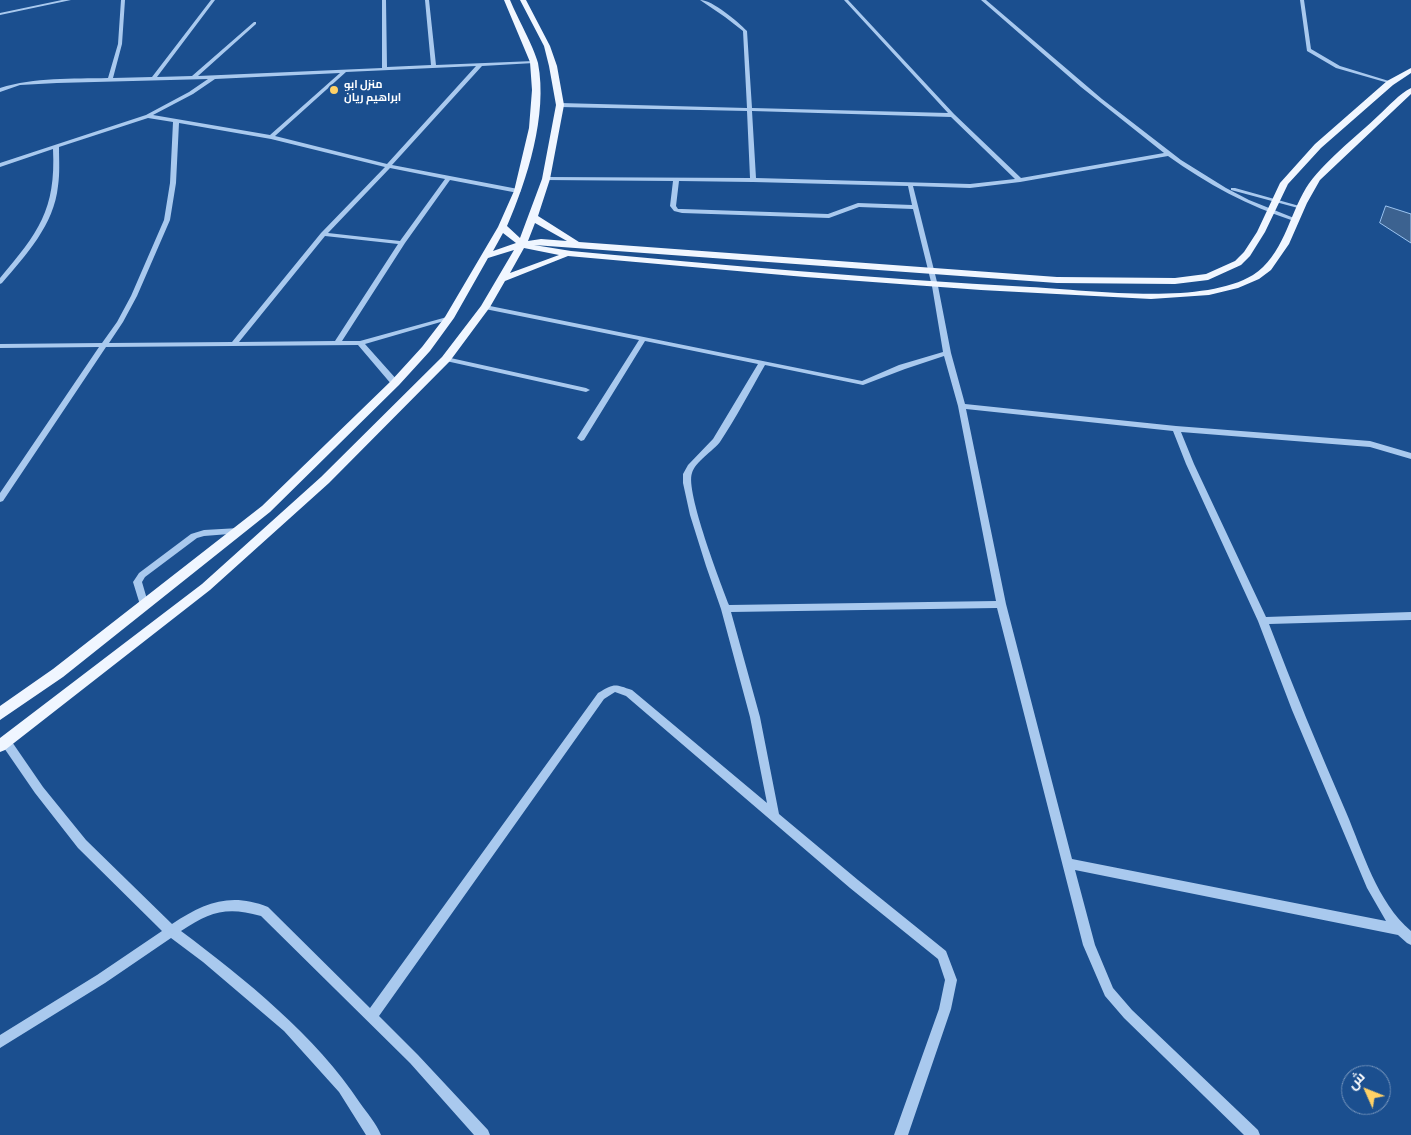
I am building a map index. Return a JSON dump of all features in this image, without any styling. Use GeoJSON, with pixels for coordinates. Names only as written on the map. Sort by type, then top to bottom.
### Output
{"type":"FeatureCollection","features":[{"type":"Feature","properties":{"kind":"main road"},"geometry":{"type":"LineString","coordinates":[[0,714],[58,673],[266,509],[395,383],[426,349],[449,318],[502,227],[518,191],[533,128],[536,90],[534,62],[507,0]]}},
{"type":"Feature","properties":{"kind":"main road"},"geometry":{"type":"LineString","coordinates":[[3,744],[206,587],[325,480],[446,359],[485,307],[522,244],[533,217],[546,179],[560,105],[553,66],[547,46],[523,0]]}},
{"type":"Feature","properties":{"kind":"main road"},"geometry":{"type":"LineString","coordinates":[[486,256],[522,244],[541,242],[932,272],[1093,281],[1192,280],[1218,274],[1238,263],[1253,245],[1284,182],[1318,146],[1390,83],[1411,70]]}},
{"type":"Feature","properties":{"kind":"main road"},"geometry":{"type":"LineString","coordinates":[[502,227],[522,244],[538,250],[571,254],[936,286],[1138,295],[1207,292],[1239,285],[1266,269],[1281,250],[1300,208],[1317,178],[1411,90]]}},
{"type":"Feature","properties":{"kind":"main road"},"geometry":{"type":"LineString","coordinates":[[533,217],[550,229],[579,244]]}},
{"type":"Feature","properties":{"kind":"main road"},"geometry":{"type":"LineString","coordinates":[[501,279],[571,254]]}},
{"type":"Feature","properties":{"kind":"street"},"geometry":{"type":"LineString","coordinates":[[35,0],[39,6]]}},
{"type":"Feature","properties":{"kind":"street"},"geometry":{"type":"LineString","coordinates":[[0,14],[69,0]]}},
{"type":"Feature","properties":{"kind":"street"},"geometry":{"type":"LineString","coordinates":[[110,80],[120,44],[123,0]]}},
{"type":"Feature","properties":{"kind":"street"},"geometry":{"type":"LineString","coordinates":[[153,78],[213,0]]}},
{"type":"Feature","properties":{"kind":"street"},"geometry":{"type":"LineString","coordinates":[[384,0],[386,69]]}},
{"type":"Feature","properties":{"kind":"street"},"geometry":{"type":"LineString","coordinates":[[427,0],[434,66]]}},
{"type":"Feature","properties":{"kind":"street"},"geometry":{"type":"LineString","coordinates":[[702,0],[728,16],[745,32],[753,180]]}},
{"type":"Feature","properties":{"kind":"street"},"geometry":{"type":"LineString","coordinates":[[846,0],[952,115],[1020,180]]}},
{"type":"Feature","properties":{"kind":"street"},"geometry":{"type":"LineString","coordinates":[[983,0],[1080,85],[1167,154],[1220,186],[1270,212],[1296,220]]}},
{"type":"Feature","properties":{"kind":"street"},"geometry":{"type":"LineString","coordinates":[[1302,0],[1309,50],[1338,68],[1390,83]]}},
{"type":"Feature","properties":{"kind":"street"},"geometry":{"type":"LineString","coordinates":[[194,77],[254,23]]}},
{"type":"Feature","properties":{"kind":"street"},"geometry":{"type":"LineString","coordinates":[[0,90],[34,83],[215,77],[534,62]]}},
{"type":"Feature","properties":{"kind":"street"},"geometry":{"type":"LineString","coordinates":[[234,344],[323,234],[481,64]]}},
{"type":"Feature","properties":{"kind":"street"},"geometry":{"type":"LineString","coordinates":[[271,138],[345,71]]}},
{"type":"Feature","properties":{"kind":"street"},"geometry":{"type":"LineString","coordinates":[[0,165],[148,116],[191,93],[215,77]]}},
{"type":"Feature","properties":{"kind":"street"},"geometry":{"type":"LineString","coordinates":[[560,105],[952,115]]}},
{"type":"Feature","properties":{"kind":"street"},"geometry":{"type":"LineString","coordinates":[[148,116],[271,138],[329,150],[388,166],[518,191]]}},
{"type":"Feature","properties":{"kind":"street"},"geometry":{"type":"LineString","coordinates":[[0,499],[105,346],[134,296],[167,220],[174,190],[176,122]]}},
{"type":"Feature","properties":{"kind":"street"},"geometry":{"type":"LineString","coordinates":[[0,282],[32,243],[51,208],[58,172],[56,147]]}},
{"type":"Feature","properties":{"kind":"street"},"geometry":{"type":"LineString","coordinates":[[546,179],[753,180],[970,186],[1020,180],[1167,154]]}},
{"type":"Feature","properties":{"kind":"street"},"geometry":{"type":"LineString","coordinates":[[337,344],[402,243],[448,178]]}},
{"type":"Feature","properties":{"kind":"street"},"geometry":{"type":"LineString","coordinates":[[676,180],[673,206],[676,210],[682,211],[829,216],[858,205],[916,206]]}},
{"type":"Feature","properties":{"kind":"street"},"geometry":{"type":"LineString","coordinates":[[910,184],[936,286],[947,353],[962,406],[1001,604],[1089,945],[1109,992],[1128,1014],[1253,1135]]}},
{"type":"Feature","properties":{"kind":"street"},"geometry":{"type":"LineString","coordinates":[[1220,186],[1300,208]]}},
{"type":"Feature","properties":{"kind":"street"},"geometry":{"type":"LineString","coordinates":[[323,234],[402,243]]}},
{"type":"Feature","properties":{"kind":"street"},"geometry":{"type":"LineString","coordinates":[[485,307],[863,383],[902,367],[947,353]]}},
{"type":"Feature","properties":{"kind":"street"},"geometry":{"type":"LineString","coordinates":[[0,346],[360,343],[449,318]]}},
{"type":"Feature","properties":{"kind":"street"},"geometry":{"type":"LineString","coordinates":[[580,438],[644,338]]}},
{"type":"Feature","properties":{"kind":"street"},"geometry":{"type":"LineString","coordinates":[[360,343],[395,383]]}},
{"type":"Feature","properties":{"kind":"street"},"geometry":{"type":"LineString","coordinates":[[446,359],[586,390]]}},
{"type":"Feature","properties":{"kind":"street"},"geometry":{"type":"LineString","coordinates":[[763,362],[716,441],[687,474],[687,483],[694,515],[726,609],[756,717],[774,814]]}},
{"type":"Feature","properties":{"kind":"street"},"geometry":{"type":"LineString","coordinates":[[962,406],[1176,429],[1370,444],[1411,456]]}},
{"type":"Feature","properties":{"kind":"street"},"geometry":{"type":"LineString","coordinates":[[1176,429],[1190,464],[1263,621],[1371,884],[1383,907],[1398,929],[1411,939]]}},
{"type":"Feature","properties":{"kind":"street"},"geometry":{"type":"LineString","coordinates":[[0,481],[12,481]]}},
{"type":"Feature","properties":{"kind":"street"},"geometry":{"type":"LineString","coordinates":[[144,606],[137,582],[142,575],[194,536],[204,533],[239,531]]}},
{"type":"Feature","properties":{"kind":"street"},"geometry":{"type":"LineString","coordinates":[[726,609],[1001,604]]}},
{"type":"Feature","properties":{"kind":"street"},"geometry":{"type":"LineString","coordinates":[[1263,621],[1411,616]]}},
{"type":"Feature","properties":{"kind":"street"},"geometry":{"type":"LineString","coordinates":[[372,1017],[601,696],[614,688],[629,693],[774,814],[854,884],[942,955],[951,980],[945,1009],[901,1135]]}},
{"type":"Feature","properties":{"kind":"street"},"geometry":{"type":"LineString","coordinates":[[3,744],[82,844],[171,931],[207,958],[288,1027],[343,1088],[374,1135]]}},
{"type":"Feature","properties":{"kind":"street"},"geometry":{"type":"LineString","coordinates":[[1069,864],[1398,929]]}},
{"type":"Feature","properties":{"kind":"street"},"geometry":{"type":"LineString","coordinates":[[0,1042],[101,979],[197,914],[224,905],[246,906],[264,911],[414,1059],[483,1135]]}},
{"type":"Feature","properties":{"kind":"water"},"geometry":{"type":"Polygon","coordinates":[[[1386,206],[1411,214],[1411,243],[1380,223],[1386,206]]]}},
{"type":"Feature","properties":{"kind":"place","name":"منزل ابو ابراهيم ريان"},"geometry":{"type":"Point","coordinates":[334,90]}}]}
